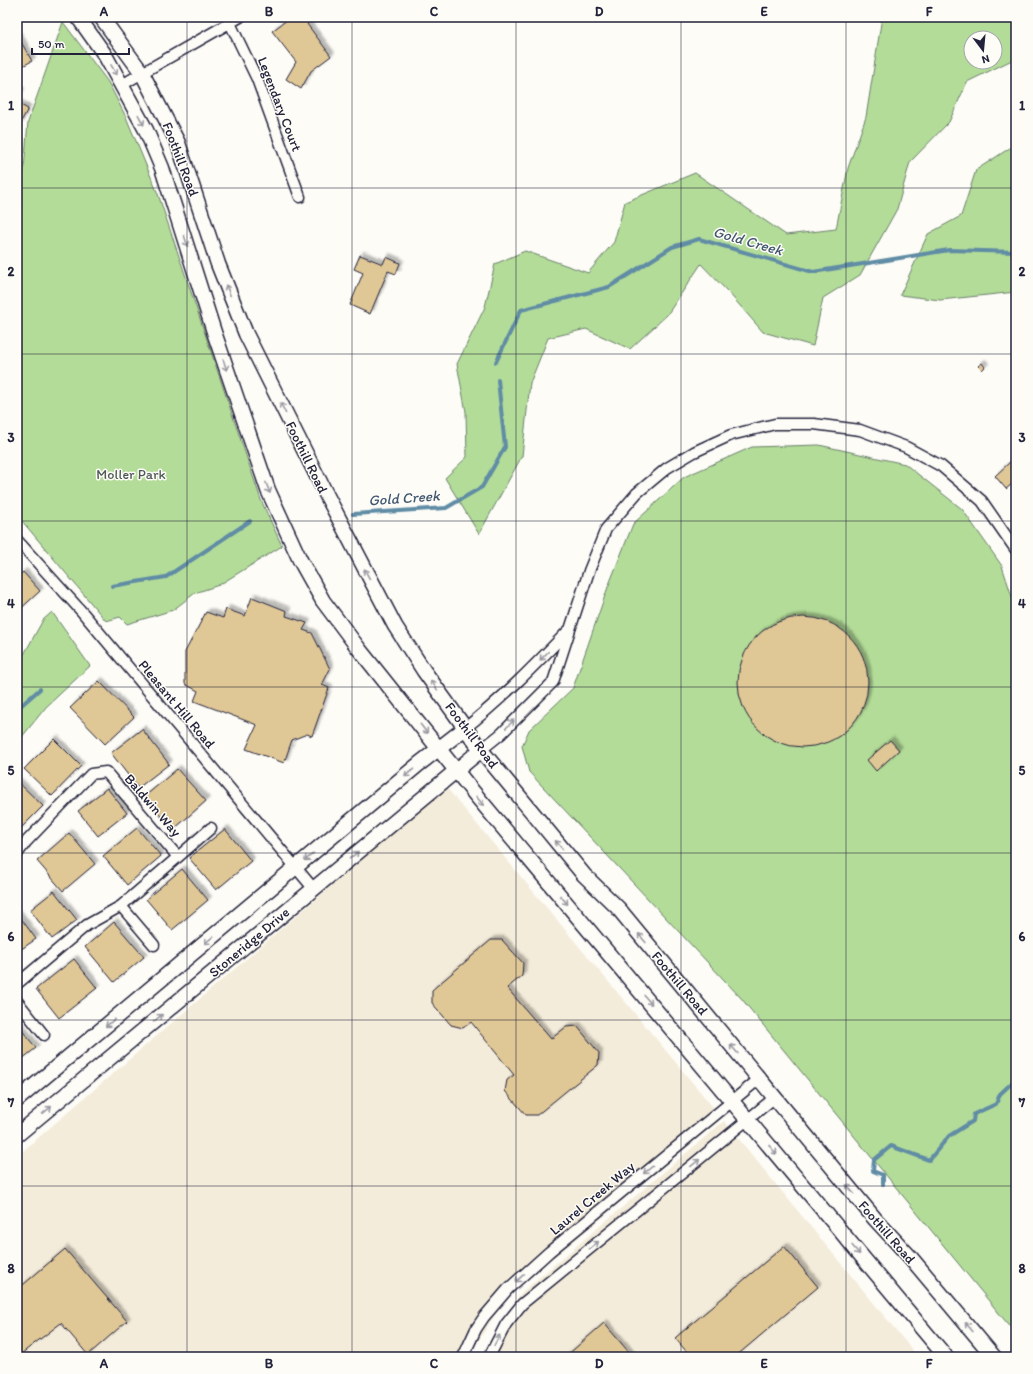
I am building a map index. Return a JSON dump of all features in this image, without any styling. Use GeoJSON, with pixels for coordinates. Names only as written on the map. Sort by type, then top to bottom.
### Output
{"type":"FeatureCollection","features":[{"type":"Feature","properties":{"kind":"main road","name":"Foothill Road"},"geometry":{"type":"LineString","coordinates":[[78,17],[105,55],[122,85],[146,130],[162,168],[214,332],[268,490],[300,560],[323,601],[359,649],[456,770],[946,1357]]}},
{"type":"Feature","properties":{"kind":"main road","name":"Foothill Road"},"geometry":{"type":"LineString","coordinates":[[101,17],[142,73],[178,143],[218,264],[246,334],[326,494],[395,626],[464,728],[481,750],[584,875],[618,908],[875,1219],[911,1258],[994,1357]]}},
{"type":"Feature","properties":{"kind":"main road","name":"Stoneridge Drive"},"geometry":{"type":"LineString","coordinates":[[17,1100],[464,728]]}},
{"type":"Feature","properties":{"kind":"main road","name":"Stoneridge Drive"},"geometry":{"type":"LineString","coordinates":[[17,1135],[481,750]]}},
{"type":"Feature","properties":{"kind":"street"},"geometry":{"type":"LineString","coordinates":[[122,85],[240,17]]}},
{"type":"Feature","properties":{"kind":"street","name":"Legendary Court"},"geometry":{"type":"LineString","coordinates":[[230,23],[257,79],[300,197]]}},
{"type":"Feature","properties":{"kind":"street"},"geometry":{"type":"LineString","coordinates":[[481,750],[501,734],[552,682],[606,529],[637,494],[667,468],[694,452],[731,435],[775,424],[814,424],[860,430],[906,447],[941,466],[982,501],[1016,550]]}},
{"type":"Feature","properties":{"kind":"street","name":"Pleasant Hill Road"},"geometry":{"type":"LineString","coordinates":[[17,540],[83,613],[313,888]]}},
{"type":"Feature","properties":{"kind":"street"},"geometry":{"type":"LineString","coordinates":[[464,728],[486,712],[571,628]]}},
{"type":"Feature","properties":{"kind":"street","name":"Baldwin Way"},"geometry":{"type":"LineString","coordinates":[[17,854],[26,842],[91,774],[106,772],[178,856]]}},
{"type":"Feature","properties":{"kind":"street","name":"Baldwin Way"},"geometry":{"type":"LineString","coordinates":[[17,984],[87,925],[120,906],[211,828]]}},
{"type":"Feature","properties":{"kind":"street"},"geometry":{"type":"LineString","coordinates":[[120,906],[154,945]]}},
{"type":"Feature","properties":{"kind":"street"},"geometry":{"type":"LineString","coordinates":[[17,1001],[44,1035]]}},
{"type":"Feature","properties":{"kind":"street","name":"Laurel Creek Way"},"geometry":{"type":"LineString","coordinates":[[463,1357],[476,1329],[484,1317],[508,1289],[548,1252],[759,1079]]}},
{"type":"Feature","properties":{"kind":"street"},"geometry":{"type":"LineString","coordinates":[[489,1357],[506,1324],[522,1304],[774,1098]]}},
{"type":"Feature","properties":{"kind":"shaded area"},"geometry":{"type":"Polygon","coordinates":[[[446,787],[722,1118],[518,1287],[494,1316],[470,1357],[17,1357],[17,1156],[446,787]]]}},
{"type":"Feature","properties":{"kind":"shaded area"},"geometry":{"type":"Polygon","coordinates":[[[724,1121],[918,1357],[482,1357],[521,1293],[724,1121]]]}},
{"type":"Feature","properties":{"kind":"green space"},"geometry":{"type":"Polygon","coordinates":[[[882,17],[1016,17],[1016,58],[1003,64],[1003,30],[963,30],[963,70],[992,70],[967,82],[949,122],[910,162],[897,209],[860,275],[823,298],[813,346],[763,332],[701,264],[667,315],[630,349],[586,329],[548,338],[530,383],[522,456],[479,534],[445,478],[467,457],[466,412],[457,364],[485,307],[495,264],[525,251],[588,273],[614,242],[625,202],[695,173],[786,235],[836,229],[848,168],[866,117],[882,17]]]}},
{"type":"Feature","properties":{"kind":"green space","name":"Moller Park"},"geometry":{"type":"Polygon","coordinates":[[[63,22],[108,82],[126,117],[158,194],[261,500],[282,546],[219,585],[195,593],[173,610],[127,624],[120,617],[106,621],[17,515],[17,246],[28,122],[63,22]]]}},
{"type":"Feature","properties":{"kind":"green space"},"geometry":{"type":"Polygon","coordinates":[[[1016,144],[1016,292],[940,300],[900,295],[928,234],[961,216],[976,170],[1016,144]]]}},
{"type":"Feature","properties":{"kind":"green space"},"geometry":{"type":"Polygon","coordinates":[[[819,445],[905,464],[962,509],[1002,566],[1016,609],[1016,1334],[741,998],[529,772],[522,746],[529,730],[573,688],[608,587],[633,524],[684,477],[752,447],[819,445]]]}},
{"type":"Feature","properties":{"kind":"green space"},"geometry":{"type":"Polygon","coordinates":[[[52,612],[90,666],[46,707],[17,743],[17,667],[43,620],[52,612]]]}},
{"type":"Feature","properties":{"kind":"building"},"geometry":{"type":"Polygon","coordinates":[[[291,17],[313,17],[314,18],[307,24],[331,56],[311,71],[301,89],[286,79],[296,62],[272,31],[291,17]]]}},
{"type":"Feature","properties":{"kind":"building"},"geometry":{"type":"Polygon","coordinates":[[[17,35],[32,61],[17,69],[17,35]]]}},
{"type":"Feature","properties":{"kind":"building"},"geometry":{"type":"Polygon","coordinates":[[[17,88],[21,91],[17,99],[17,88]]]}},
{"type":"Feature","properties":{"kind":"building"},"geometry":{"type":"Polygon","coordinates":[[[17,103],[28,109],[18,127],[17,126],[17,103]]]}},
{"type":"Feature","properties":{"kind":"building"},"geometry":{"type":"Polygon","coordinates":[[[360,255],[383,264],[386,257],[400,263],[396,274],[388,271],[370,314],[350,305],[363,273],[354,269],[360,255]]]}},
{"type":"Feature","properties":{"kind":"building"},"geometry":{"type":"Polygon","coordinates":[[[982,363],[985,367],[982,370],[978,366],[982,363]]]}},
{"type":"Feature","properties":{"kind":"building"},"geometry":{"type":"Polygon","coordinates":[[[1010,462],[1016,469],[1016,487],[1015,488],[1012,484],[1006,489],[995,476],[1010,462]]]}},
{"type":"Feature","properties":{"kind":"building"},"geometry":{"type":"Polygon","coordinates":[[[23,572],[40,591],[17,612],[17,578],[23,572]]]}},
{"type":"Feature","properties":{"kind":"building"},"geometry":{"type":"Polygon","coordinates":[[[252,597],[287,611],[286,616],[307,623],[303,630],[312,633],[330,669],[322,685],[329,688],[312,736],[307,734],[292,740],[284,763],[246,749],[257,725],[194,701],[198,691],[185,684],[185,652],[206,612],[223,618],[226,609],[245,616],[252,597]]]}},
{"type":"Feature","properties":{"kind":"building"},"geometry":{"type":"Polygon","coordinates":[[[803,617],[816,618],[828,622],[849,636],[863,657],[867,669],[867,695],[863,707],[849,728],[828,742],[816,746],[803,747],[790,746],[778,742],[757,728],[743,707],[739,695],[738,682],[739,669],[743,657],[757,636],[778,622],[790,618],[803,617]]]}},
{"type":"Feature","properties":{"kind":"building"},"geometry":{"type":"Polygon","coordinates":[[[99,681],[134,717],[105,744],[70,708],[99,681]]]}},
{"type":"Feature","properties":{"kind":"building"},"geometry":{"type":"Polygon","coordinates":[[[142,729],[169,764],[138,788],[111,753],[142,729]]]}},
{"type":"Feature","properties":{"kind":"building"},"geometry":{"type":"Polygon","coordinates":[[[54,739],[81,766],[52,796],[24,769],[54,739]]]}},
{"type":"Feature","properties":{"kind":"building"},"geometry":{"type":"Polygon","coordinates":[[[890,740],[899,750],[876,771],[867,760],[890,740]]]}},
{"type":"Feature","properties":{"kind":"building"},"geometry":{"type":"Polygon","coordinates":[[[177,769],[206,801],[173,830],[144,797],[177,769]]]}},
{"type":"Feature","properties":{"kind":"building"},"geometry":{"type":"Polygon","coordinates":[[[17,781],[43,806],[17,832],[17,781]]]}},
{"type":"Feature","properties":{"kind":"building"},"geometry":{"type":"Polygon","coordinates":[[[107,788],[127,813],[98,836],[78,811],[107,788]]]}},
{"type":"Feature","properties":{"kind":"building"},"geometry":{"type":"Polygon","coordinates":[[[137,828],[161,856],[127,885],[103,856],[137,828]]]}},
{"type":"Feature","properties":{"kind":"building"},"geometry":{"type":"Polygon","coordinates":[[[225,829],[251,861],[216,890],[189,858],[225,829]]]}},
{"type":"Feature","properties":{"kind":"building"},"geometry":{"type":"Polygon","coordinates":[[[69,833],[95,864],[63,891],[37,861],[69,833]]]}},
{"type":"Feature","properties":{"kind":"building"},"geometry":{"type":"Polygon","coordinates":[[[182,869],[208,900],[172,930],[146,899],[182,869]]]}},
{"type":"Feature","properties":{"kind":"building"},"geometry":{"type":"Polygon","coordinates":[[[54,891],[77,920],[52,939],[30,910],[54,891]]]}},
{"type":"Feature","properties":{"kind":"building"},"geometry":{"type":"Polygon","coordinates":[[[17,913],[36,939],[17,952],[17,913]]]}},
{"type":"Feature","properties":{"kind":"building"},"geometry":{"type":"Polygon","coordinates":[[[114,922],[144,957],[114,982],[85,947],[114,922]]]}},
{"type":"Feature","properties":{"kind":"building"},"geometry":{"type":"Polygon","coordinates":[[[491,940],[502,940],[523,963],[522,976],[507,988],[551,1039],[566,1027],[577,1026],[599,1053],[598,1065],[537,1115],[526,1115],[505,1091],[507,1080],[514,1075],[471,1022],[463,1028],[451,1025],[432,1003],[432,990],[491,940]]]}},
{"type":"Feature","properties":{"kind":"building"},"geometry":{"type":"Polygon","coordinates":[[[74,959],[97,988],[59,1018],[36,989],[74,959]]]}},
{"type":"Feature","properties":{"kind":"building"},"geometry":{"type":"Polygon","coordinates":[[[17,1024],[36,1048],[17,1063],[17,1024]]]}},
{"type":"Feature","properties":{"kind":"building"},"geometry":{"type":"Polygon","coordinates":[[[784,1246],[818,1287],[735,1357],[691,1357],[675,1338],[784,1246]]]}},
{"type":"Feature","properties":{"kind":"building"},"geometry":{"type":"Polygon","coordinates":[[[65,1249],[127,1321],[88,1355],[61,1323],[17,1357],[17,1290],[65,1249]]]}},
{"type":"Feature","properties":{"kind":"building"},"geometry":{"type":"Polygon","coordinates":[[[604,1323],[633,1357],[565,1357],[604,1323]]]}},
{"type":"Feature","properties":{"kind":"waterway","name":"Gold Creek"},"geometry":{"type":"LineString","coordinates":[[496,362],[521,310],[609,287],[672,247],[699,239],[813,272],[949,250],[1016,252]]}},
{"type":"Feature","properties":{"kind":"waterway","name":"Gold Creek"},"geometry":{"type":"LineString","coordinates":[[353,514],[446,508],[482,487],[505,447],[498,380]]}},
{"type":"Feature","properties":{"kind":"waterway","name":"Gold Creek"},"geometry":{"type":"LineString","coordinates":[[112,586],[166,577],[250,521]]}},
{"type":"Feature","properties":{"kind":"waterway","name":"Gold Creek"},"geometry":{"type":"LineString","coordinates":[[17,709],[40,689]]}},
{"type":"Feature","properties":{"kind":"waterway"},"geometry":{"type":"LineString","coordinates":[[883,1184],[883,1175],[873,1171],[874,1160],[891,1146],[929,1160],[949,1136],[973,1121],[974,1114],[996,1104],[1000,1094],[1016,1079]]}}]}
